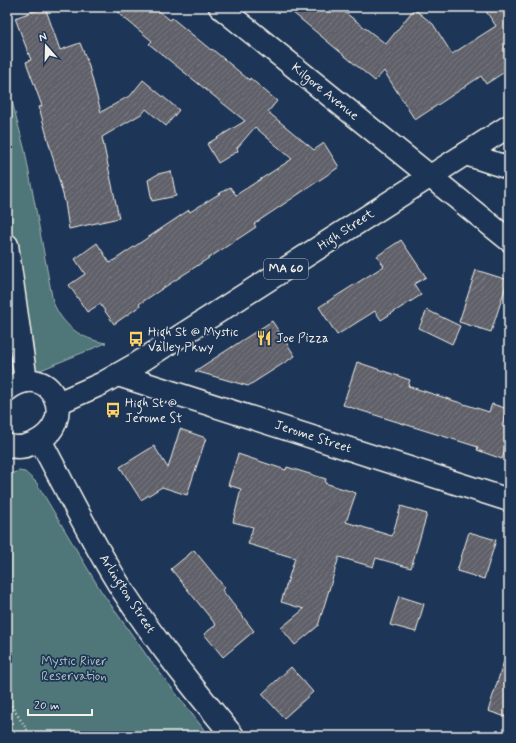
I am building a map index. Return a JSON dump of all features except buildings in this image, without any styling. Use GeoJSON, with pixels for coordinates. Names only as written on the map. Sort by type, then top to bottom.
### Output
{"type":"FeatureCollection","features":[{"type":"Feature","properties":{"kind":"street","name":"Kilgore Avenue"},"geometry":{"type":"LineString","coordinates":[[220,7],[509,240]]}},
{"type":"Feature","properties":{"kind":"street","name":"High Street"},"geometry":{"type":"LineString","coordinates":[[58,403],[118,375],[509,126]]}},
{"type":"Feature","properties":{"kind":"street"},"geometry":{"type":"LineString","coordinates":[[466,154],[509,168]]}},
{"type":"Feature","properties":{"kind":"street"},"geometry":{"type":"LineString","coordinates":[[7,245],[16,385],[43,384],[53,393],[58,403],[56,422],[40,440],[21,447],[7,445]]}},
{"type":"Feature","properties":{"kind":"street","name":"Jerome Street"},"geometry":{"type":"LineString","coordinates":[[118,375],[509,500]]}},
{"type":"Feature","properties":{"kind":"street","name":"Arlington Street"},"geometry":{"type":"LineString","coordinates":[[40,440],[82,520],[122,591],[161,648],[233,736]]}},
{"type":"Feature","properties":{"kind":"path"},"geometry":{"type":"LineString","coordinates":[[7,699],[31,736]]}},
{"type":"Feature","properties":{"kind":"green space"},"geometry":{"type":"Polygon","coordinates":[[[7,82],[25,151],[53,302],[62,318],[74,330],[81,335],[106,343],[7,384],[7,82]]]}},
{"type":"Feature","properties":{"kind":"green space","name":"Mystic River Reservation"},"geometry":{"type":"Polygon","coordinates":[[[19,471],[25,472],[36,482],[101,591],[147,656],[209,736],[7,736],[7,475],[19,471]]]}},
{"type":"Feature","properties":{"kind":"place","name":"Joe Pizza"},"geometry":{"type":"Point","coordinates":[264,338]}},
{"type":"Feature","properties":{"kind":"place","name":"High St @ Mystic Valley Pkwy"},"geometry":{"type":"Point","coordinates":[136,339]}},
{"type":"Feature","properties":{"kind":"place","name":"High St @ Jerome St"},"geometry":{"type":"Point","coordinates":[113,410]}}]}
